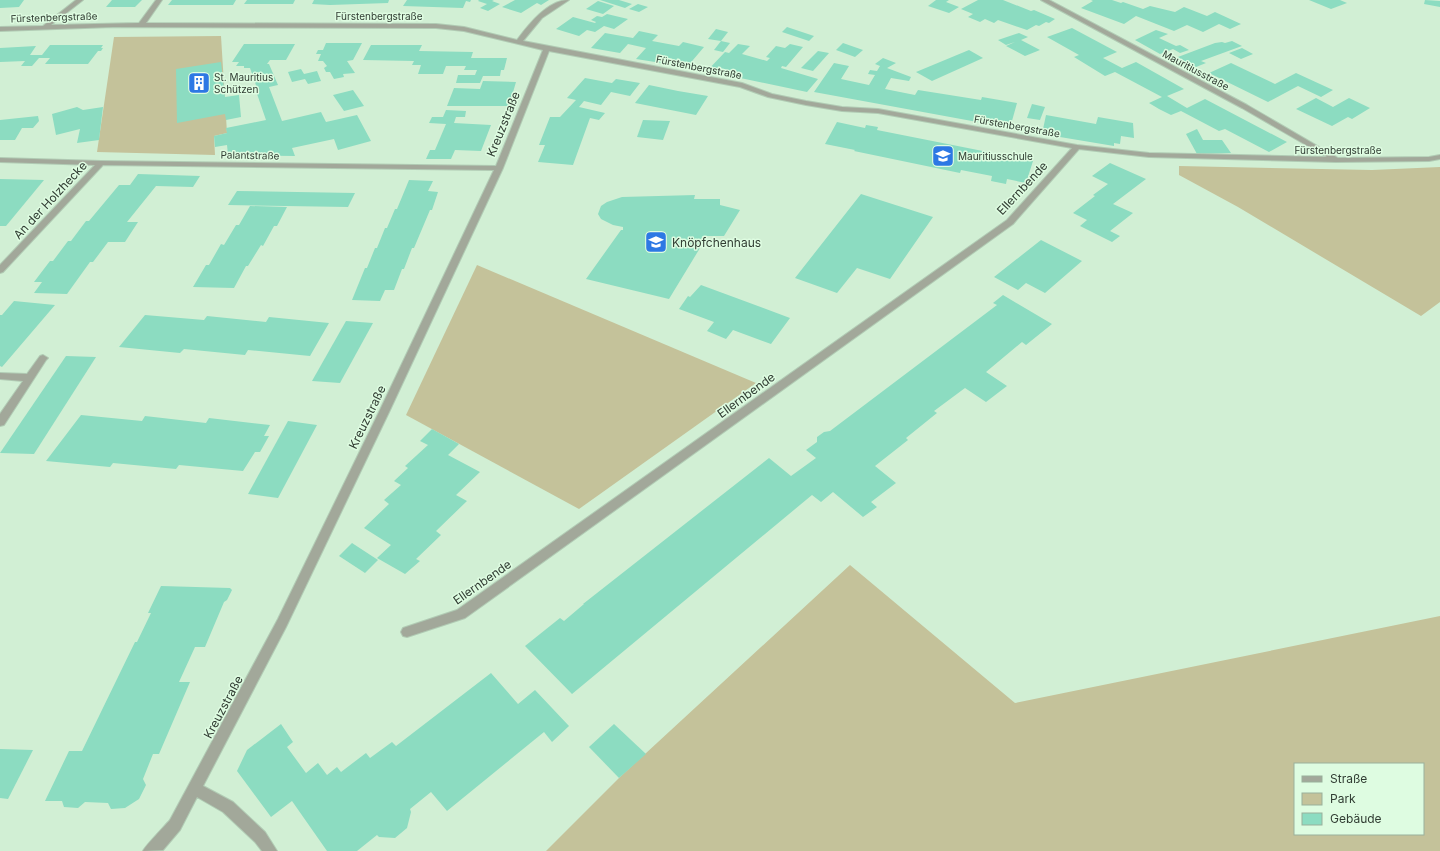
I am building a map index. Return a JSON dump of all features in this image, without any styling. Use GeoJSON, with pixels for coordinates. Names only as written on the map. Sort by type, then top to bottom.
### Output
{"type":"FeatureCollection","features":[{"type":"Feature","properties":{"kind":"street"},"geometry":{"type":"LineString","coordinates":[[44,27],[80,0]]}},
{"type":"Feature","properties":{"kind":"street"},"geometry":{"type":"LineString","coordinates":[[140,25],[159,0]]}},
{"type":"Feature","properties":{"kind":"street"},"geometry":{"type":"LineString","coordinates":[[520,41],[529,27],[540,15],[566,0]]}},
{"type":"Feature","properties":{"kind":"street","name":"Mauritiusstraße"},"geometry":{"type":"LineString","coordinates":[[1046,0],[1295,134],[1336,160]]}},
{"type":"Feature","properties":{"kind":"street","name":"Fürstenbergstraße"},"geometry":{"type":"LineString","coordinates":[[0,29],[140,25],[436,26],[464,29],[520,41],[548,49],[742,85],[770,96],[806,103],[842,109],[878,111],[1077,147],[1149,155],[1336,160],[1429,159],[1440,157]]}},
{"type":"Feature","properties":{"kind":"street","name":"Kreuzstraße"},"geometry":{"type":"LineString","coordinates":[[150,851],[158,845],[175,825],[282,623],[499,168],[548,49]]}},
{"type":"Feature","properties":{"kind":"street","name":"Ellernbende"},"geometry":{"type":"LineString","coordinates":[[406,632],[461,614],[1010,222],[1077,147]]}},
{"type":"Feature","properties":{"kind":"street","name":"Palantstraße"},"geometry":{"type":"LineString","coordinates":[[0,160],[101,163],[499,168]]}},
{"type":"Feature","properties":{"kind":"street","name":"An der Holzhecke"},"geometry":{"type":"LineString","coordinates":[[0,270],[101,163]]}},
{"type":"Feature","properties":{"kind":"street"},"geometry":{"type":"LineString","coordinates":[[0,422],[43,358]]}},
{"type":"Feature","properties":{"kind":"street"},"geometry":{"type":"LineString","coordinates":[[0,376],[30,378]]}},
{"type":"Feature","properties":{"kind":"street"},"geometry":{"type":"LineString","coordinates":[[195,789],[228,807],[260,837],[270,851]]}},
{"type":"Feature","properties":{"kind":"green space"},"geometry":{"type":"Polygon","coordinates":[[[221,36],[227,133],[214,136],[215,155],[97,152],[114,37],[221,36]]]}},
{"type":"Feature","properties":{"kind":"green space"},"geometry":{"type":"Polygon","coordinates":[[[1179,166],[1372,170],[1440,167],[1440,302],[1421,316],[1238,207],[1179,175],[1179,166]]]}},
{"type":"Feature","properties":{"kind":"green space"},"geometry":{"type":"Polygon","coordinates":[[[477,265],[756,383],[579,509],[406,415],[477,265]]]}},
{"type":"Feature","properties":{"kind":"green space"},"geometry":{"type":"Polygon","coordinates":[[[850,565],[1015,703],[1440,616],[1440,851],[546,851],[619,778],[850,565]]]}},
{"type":"Feature","properties":{"kind":"building"},"geometry":{"type":"Polygon","coordinates":[[[0,0],[24,0],[19,7],[0,8],[0,0]]]}},
{"type":"Feature","properties":{"kind":"building"},"geometry":{"type":"Polygon","coordinates":[[[112,0],[142,0],[135,7],[106,7],[112,0]]]}},
{"type":"Feature","properties":{"kind":"building"},"geometry":{"type":"Polygon","coordinates":[[[172,0],[236,0],[233,5],[168,5],[172,0]]]}},
{"type":"Feature","properties":{"kind":"building"},"geometry":{"type":"Polygon","coordinates":[[[247,0],[295,0],[293,4],[244,4],[247,0]]]}},
{"type":"Feature","properties":{"kind":"building"},"geometry":{"type":"Polygon","coordinates":[[[314,0],[389,0],[388,3],[330,5],[312,4],[314,0]]]}},
{"type":"Feature","properties":{"kind":"building"},"geometry":{"type":"Polygon","coordinates":[[[407,0],[471,0],[470,2],[466,1],[463,8],[403,6],[407,0]]]}},
{"type":"Feature","properties":{"kind":"building"},"geometry":{"type":"Polygon","coordinates":[[[494,0],[492,1],[500,4],[488,11],[480,8],[487,4],[478,1],[494,0]]]}},
{"type":"Feature","properties":{"kind":"building"},"geometry":{"type":"Polygon","coordinates":[[[515,0],[549,0],[541,5],[537,3],[521,13],[502,7],[515,0]]]}},
{"type":"Feature","properties":{"kind":"building"},"geometry":{"type":"Polygon","coordinates":[[[600,0],[619,0],[632,4],[625,8],[600,0]]]}},
{"type":"Feature","properties":{"kind":"building"},"geometry":{"type":"Polygon","coordinates":[[[936,0],[949,0],[946,2],[959,7],[949,13],[928,6],[936,0]]]}},
{"type":"Feature","properties":{"kind":"building"},"geometry":{"type":"Polygon","coordinates":[[[978,0],[1003,0],[1031,11],[1034,10],[1055,19],[1049,23],[1046,22],[1039,26],[1036,25],[1027,30],[998,20],[994,23],[985,19],[980,22],[968,17],[973,14],[961,9],[978,0]]]}},
{"type":"Feature","properties":{"kind":"building"},"geometry":{"type":"Polygon","coordinates":[[[1091,0],[1112,0],[1143,9],[1150,6],[1175,12],[1184,7],[1207,16],[1215,12],[1241,24],[1230,29],[1219,24],[1203,32],[1187,25],[1174,31],[1136,16],[1124,24],[1081,8],[1093,1],[1091,0]]]}},
{"type":"Feature","properties":{"kind":"building"},"geometry":{"type":"Polygon","coordinates":[[[1309,0],[1340,0],[1347,3],[1331,9],[1309,0]]]}},
{"type":"Feature","properties":{"kind":"building"},"geometry":{"type":"Polygon","coordinates":[[[1425,0],[1440,1],[1440,7],[1424,4],[1425,0]]]}},
{"type":"Feature","properties":{"kind":"building"},"geometry":{"type":"Polygon","coordinates":[[[598,1],[614,6],[603,14],[586,9],[598,1]]]}},
{"type":"Feature","properties":{"kind":"building"},"geometry":{"type":"Polygon","coordinates":[[[638,4],[648,7],[639,12],[629,9],[638,4]]]}},
{"type":"Feature","properties":{"kind":"building"},"geometry":{"type":"Polygon","coordinates":[[[607,14],[628,19],[614,29],[604,26],[595,32],[587,30],[579,36],[556,29],[573,17],[595,23],[596,22],[591,20],[597,16],[602,17],[607,14]]]}},
{"type":"Feature","properties":{"kind":"building"},"geometry":{"type":"Polygon","coordinates":[[[787,27],[814,36],[809,41],[782,32],[787,27]]]}},
{"type":"Feature","properties":{"kind":"building"},"geometry":{"type":"Polygon","coordinates":[[[1072,28],[1117,52],[1103,58],[1122,68],[1136,62],[1184,89],[1167,96],[1187,108],[1205,99],[1287,142],[1269,152],[1225,129],[1219,131],[1181,111],[1171,115],[1159,109],[1149,103],[1162,97],[1115,72],[1105,76],[1074,57],[1079,55],[1047,37],[1072,28]]]}},
{"type":"Feature","properties":{"kind":"building"},"geometry":{"type":"Polygon","coordinates":[[[716,29],[728,32],[721,41],[708,39],[716,29]]]}},
{"type":"Feature","properties":{"kind":"building"},"geometry":{"type":"Polygon","coordinates":[[[1156,30],[1168,34],[1159,38],[1176,46],[1180,45],[1189,50],[1180,53],[1173,49],[1160,54],[1135,40],[1156,30]]]}},
{"type":"Feature","properties":{"kind":"building"},"geometry":{"type":"Polygon","coordinates":[[[639,31],[658,35],[652,41],[679,46],[683,42],[704,47],[687,67],[636,59],[646,48],[628,44],[620,53],[591,48],[605,33],[633,38],[639,31]]]}},
{"type":"Feature","properties":{"kind":"building"},"geometry":{"type":"Polygon","coordinates":[[[1019,33],[1028,37],[1021,40],[1040,50],[1025,56],[1006,46],[1015,42],[1006,45],[998,40],[1019,33]]]}},
{"type":"Feature","properties":{"kind":"building"},"geometry":{"type":"Polygon","coordinates":[[[721,41],[730,43],[723,52],[714,50],[721,41]]]}},
{"type":"Feature","properties":{"kind":"building"},"geometry":{"type":"Polygon","coordinates":[[[1232,41],[1242,46],[1201,61],[1206,63],[1191,69],[1170,60],[1215,43],[1232,41]]]}},
{"type":"Feature","properties":{"kind":"building"},"geometry":{"type":"Polygon","coordinates":[[[326,43],[362,43],[353,60],[347,61],[355,73],[343,74],[344,77],[334,79],[330,72],[326,72],[324,68],[327,66],[323,61],[318,61],[321,54],[316,54],[318,50],[323,50],[326,43]]]}},
{"type":"Feature","properties":{"kind":"building"},"geometry":{"type":"Polygon","coordinates":[[[843,43],[863,50],[855,57],[836,50],[843,43]]]}},
{"type":"Feature","properties":{"kind":"building"},"geometry":{"type":"Polygon","coordinates":[[[244,44],[295,44],[286,60],[270,60],[267,64],[269,64],[278,85],[269,87],[282,121],[321,112],[326,122],[357,115],[371,141],[338,150],[334,139],[292,148],[295,156],[228,155],[227,145],[215,147],[214,136],[227,133],[226,128],[266,120],[250,68],[236,66],[239,62],[232,62],[244,44]]]}},
{"type":"Feature","properties":{"kind":"building"},"geometry":{"type":"Polygon","coordinates":[[[738,44],[750,46],[742,54],[767,61],[770,58],[766,57],[776,46],[785,48],[790,44],[803,47],[786,67],[782,66],[781,68],[818,79],[807,92],[707,71],[725,52],[729,53],[738,44]]]}},
{"type":"Feature","properties":{"kind":"building"},"geometry":{"type":"Polygon","coordinates":[[[50,45],[103,45],[101,48],[103,48],[101,51],[98,51],[88,64],[45,64],[50,58],[39,58],[32,66],[21,66],[25,61],[0,62],[0,48],[36,46],[30,55],[42,55],[50,45]]]}},
{"type":"Feature","properties":{"kind":"building"},"geometry":{"type":"Polygon","coordinates":[[[371,45],[422,45],[419,51],[473,52],[471,58],[507,58],[504,70],[501,70],[500,76],[483,76],[480,83],[456,83],[458,75],[475,75],[477,70],[464,70],[466,66],[446,66],[443,74],[418,74],[421,65],[412,65],[414,61],[363,60],[371,45]]]}},
{"type":"Feature","properties":{"kind":"building"},"geometry":{"type":"Polygon","coordinates":[[[1242,48],[1253,54],[1241,59],[1229,53],[1242,48]]]}},
{"type":"Feature","properties":{"kind":"building"},"geometry":{"type":"Polygon","coordinates":[[[969,50],[983,58],[932,81],[916,72],[969,50]]]}},
{"type":"Feature","properties":{"kind":"building"},"geometry":{"type":"Polygon","coordinates":[[[818,51],[829,53],[813,71],[801,68],[818,51]]]}},
{"type":"Feature","properties":{"kind":"building"},"geometry":{"type":"Polygon","coordinates":[[[883,58],[896,63],[887,68],[911,77],[909,81],[891,78],[885,89],[915,95],[918,90],[981,100],[982,97],[1017,103],[1010,128],[814,92],[834,63],[849,66],[841,79],[869,85],[875,75],[868,74],[870,70],[877,71],[880,66],[875,64],[883,58]]]}},
{"type":"Feature","properties":{"kind":"building","name":"St. Mauritius Schützen"},"geometry":{"type":"Polygon","coordinates":[[[221,62],[225,97],[239,95],[241,117],[226,120],[225,114],[177,123],[176,69],[221,62]]]}},
{"type":"Feature","properties":{"kind":"building"},"geometry":{"type":"Polygon","coordinates":[[[1231,63],[1275,84],[1296,73],[1333,90],[1321,97],[1298,86],[1268,102],[1209,73],[1231,63]]]}},
{"type":"Feature","properties":{"kind":"building"},"geometry":{"type":"Polygon","coordinates":[[[301,69],[304,74],[317,71],[321,81],[308,84],[305,79],[292,82],[288,72],[301,69]]]}},
{"type":"Feature","properties":{"kind":"building"},"geometry":{"type":"Polygon","coordinates":[[[585,78],[612,83],[616,79],[640,83],[630,96],[611,92],[601,105],[584,101],[579,107],[605,113],[599,120],[590,118],[573,165],[538,162],[545,145],[539,145],[550,117],[560,117],[576,100],[567,98],[585,78]]]}},
{"type":"Feature","properties":{"kind":"building"},"geometry":{"type":"Polygon","coordinates":[[[483,81],[516,82],[509,106],[447,106],[454,88],[480,89],[483,81]]]}},
{"type":"Feature","properties":{"kind":"building"},"geometry":{"type":"Polygon","coordinates":[[[649,85],[708,96],[696,115],[635,103],[649,85]]]}},
{"type":"Feature","properties":{"kind":"building"},"geometry":{"type":"Polygon","coordinates":[[[353,90],[364,106],[344,111],[333,95],[353,90]]]}},
{"type":"Feature","properties":{"kind":"building"},"geometry":{"type":"Polygon","coordinates":[[[1316,98],[1333,107],[1349,98],[1370,108],[1352,119],[1348,117],[1332,126],[1296,109],[1316,98]]]}},
{"type":"Feature","properties":{"kind":"building"},"geometry":{"type":"Polygon","coordinates":[[[1032,104],[1045,107],[1040,120],[1027,118],[1032,104]]]}},
{"type":"Feature","properties":{"kind":"building"},"geometry":{"type":"Polygon","coordinates":[[[77,107],[83,110],[103,107],[99,140],[77,143],[80,129],[56,135],[52,114],[77,107]]]}},
{"type":"Feature","properties":{"kind":"building"},"geometry":{"type":"Polygon","coordinates":[[[446,110],[466,111],[465,117],[456,117],[454,123],[491,125],[481,151],[455,150],[451,159],[426,159],[430,150],[435,150],[446,124],[429,123],[432,117],[443,117],[446,110]]]}},
{"type":"Feature","properties":{"kind":"building"},"geometry":{"type":"Polygon","coordinates":[[[1046,115],[1096,124],[1098,117],[1133,123],[1134,138],[1121,136],[1120,144],[1114,143],[1114,146],[1042,134],[1046,115]]]}},
{"type":"Feature","properties":{"kind":"building"},"geometry":{"type":"Polygon","coordinates":[[[38,116],[39,121],[33,128],[22,128],[15,140],[0,140],[0,120],[38,116]]]}},
{"type":"Feature","properties":{"kind":"building"},"geometry":{"type":"Polygon","coordinates":[[[643,120],[670,121],[663,140],[637,137],[643,120]]]}},
{"type":"Feature","properties":{"kind":"building","name":"Mauritiusschule"},"geometry":{"type":"Polygon","coordinates":[[[837,122],[865,128],[866,125],[878,127],[877,130],[1033,161],[1026,183],[1007,179],[1006,184],[991,181],[992,176],[961,170],[960,173],[825,144],[837,122]]]}},
{"type":"Feature","properties":{"kind":"building"},"geometry":{"type":"Polygon","coordinates":[[[1197,129],[1203,140],[1222,140],[1231,153],[1197,154],[1186,134],[1197,129]]]}},
{"type":"Feature","properties":{"kind":"building"},"geometry":{"type":"Polygon","coordinates":[[[1110,163],[1146,179],[1113,204],[1133,213],[1110,231],[1120,236],[1112,242],[1080,226],[1087,220],[1073,213],[1108,184],[1092,176],[1110,163]]]}},
{"type":"Feature","properties":{"kind":"building"},"geometry":{"type":"Polygon","coordinates":[[[138,174],[200,176],[193,187],[156,186],[127,222],[138,222],[125,242],[108,242],[93,262],[90,262],[67,294],[34,293],[42,282],[34,282],[50,261],[53,261],[68,241],[71,241],[86,221],[89,221],[119,185],[130,185],[138,174]]]}},
{"type":"Feature","properties":{"kind":"building"},"geometry":{"type":"Polygon","coordinates":[[[0,179],[44,180],[6,226],[0,226],[0,179]]]}},
{"type":"Feature","properties":{"kind":"building"},"geometry":{"type":"Polygon","coordinates":[[[409,180],[433,181],[428,191],[438,192],[432,210],[430,210],[414,248],[412,248],[404,269],[402,269],[394,290],[385,290],[380,301],[352,300],[365,268],[367,268],[375,248],[377,248],[395,209],[397,209],[409,180]]]}},
{"type":"Feature","properties":{"kind":"building"},"geometry":{"type":"Polygon","coordinates":[[[237,191],[355,193],[348,207],[228,205],[237,191]]]}},
{"type":"Feature","properties":{"kind":"building"},"geometry":{"type":"Polygon","coordinates":[[[861,194],[933,217],[890,279],[857,268],[837,293],[795,278],[861,194]]]}},
{"type":"Feature","properties":{"kind":"building","name":"Knöpfchenhaus"},"geometry":{"type":"Polygon","coordinates":[[[695,195],[694,199],[720,199],[720,205],[740,210],[724,236],[703,236],[697,247],[700,248],[669,299],[586,279],[621,230],[623,230],[623,227],[613,225],[601,219],[598,214],[601,206],[607,202],[622,197],[695,195]]]}},
{"type":"Feature","properties":{"kind":"building"},"geometry":{"type":"Polygon","coordinates":[[[250,206],[287,207],[277,226],[274,226],[263,246],[261,245],[248,266],[246,266],[234,288],[193,287],[206,265],[209,265],[221,244],[224,245],[236,225],[239,225],[250,206]]]}},
{"type":"Feature","properties":{"kind":"building"},"geometry":{"type":"Polygon","coordinates":[[[1041,240],[1082,261],[1045,293],[1026,283],[1018,290],[994,277],[1041,240]]]}},
{"type":"Feature","properties":{"kind":"building"},"geometry":{"type":"Polygon","coordinates":[[[701,285],[790,318],[771,344],[733,330],[726,339],[707,331],[714,322],[679,309],[688,296],[690,297],[701,285]]]}},
{"type":"Feature","properties":{"kind":"building"},"geometry":{"type":"Polygon","coordinates":[[[1003,295],[1052,324],[1026,345],[1022,342],[986,372],[1007,386],[986,402],[965,388],[934,411],[937,413],[906,438],[908,440],[875,466],[896,483],[871,502],[877,507],[863,517],[833,492],[821,502],[812,495],[572,694],[525,646],[560,618],[564,621],[583,604],[769,458],[791,476],[816,458],[806,450],[817,442],[817,437],[824,432],[830,431],[997,305],[993,303],[1003,295]]]}},
{"type":"Feature","properties":{"kind":"building"},"geometry":{"type":"Polygon","coordinates":[[[14,301],[55,305],[2,367],[0,366],[0,315],[2,315],[14,301]]]}},
{"type":"Feature","properties":{"kind":"building"},"geometry":{"type":"Polygon","coordinates":[[[145,315],[204,320],[207,316],[266,322],[269,317],[329,323],[310,356],[248,350],[245,355],[184,349],[180,353],[119,347],[145,315]]]}},
{"type":"Feature","properties":{"kind":"building"},"geometry":{"type":"Polygon","coordinates":[[[346,321],[373,323],[340,383],[312,381],[346,321]]]}},
{"type":"Feature","properties":{"kind":"building"},"geometry":{"type":"Polygon","coordinates":[[[66,356],[96,357],[34,454],[0,453],[66,356]]]}},
{"type":"Feature","properties":{"kind":"building"},"geometry":{"type":"Polygon","coordinates":[[[81,415],[142,421],[145,416],[206,423],[209,418],[270,425],[264,436],[269,436],[260,452],[255,452],[243,471],[179,465],[176,469],[113,463],[110,467],[46,461],[81,415]]]}},
{"type":"Feature","properties":{"kind":"building"},"geometry":{"type":"Polygon","coordinates":[[[288,421],[317,425],[278,498],[248,494],[288,421]]]}},
{"type":"Feature","properties":{"kind":"building"},"geometry":{"type":"Polygon","coordinates":[[[432,429],[459,444],[448,455],[480,472],[456,495],[467,501],[436,531],[441,535],[416,559],[420,561],[405,574],[377,558],[391,545],[364,528],[389,504],[384,500],[401,485],[394,481],[408,468],[405,466],[428,445],[420,441],[432,429]]]}},
{"type":"Feature","properties":{"kind":"building"},"geometry":{"type":"Polygon","coordinates":[[[352,543],[378,560],[365,573],[339,556],[352,543]]]}},
{"type":"Feature","properties":{"kind":"building"},"geometry":{"type":"Polygon","coordinates":[[[161,586],[230,588],[232,590],[227,600],[224,602],[205,647],[195,647],[179,682],[190,682],[159,754],[153,754],[143,779],[146,785],[139,799],[125,808],[111,809],[108,803],[85,802],[78,808],[64,807],[62,801],[45,801],[69,751],[82,751],[135,642],[137,642],[151,613],[148,613],[161,586]]]}},
{"type":"Feature","properties":{"kind":"building"},"geometry":{"type":"Polygon","coordinates":[[[491,673],[518,704],[535,690],[569,726],[552,742],[544,732],[447,811],[431,792],[410,809],[411,812],[407,828],[395,838],[379,837],[377,835],[357,851],[327,851],[292,801],[271,817],[237,771],[247,750],[281,724],[293,742],[287,747],[306,773],[318,763],[327,775],[337,767],[341,772],[366,753],[370,758],[392,742],[396,746],[491,673]]]}},
{"type":"Feature","properties":{"kind":"building"},"geometry":{"type":"Polygon","coordinates":[[[614,724],[646,754],[619,778],[589,747],[614,724]]]}},
{"type":"Feature","properties":{"kind":"building"},"geometry":{"type":"Polygon","coordinates":[[[0,749],[33,750],[8,799],[0,798],[0,749]]]}},
{"type":"Feature","properties":{"kind":"place","name":"St. Mauritius Schützen"},"geometry":{"type":"Point","coordinates":[199,83]}},
{"type":"Feature","properties":{"kind":"place","name":"Mauritiusschule"},"geometry":{"type":"Point","coordinates":[943,156]}},
{"type":"Feature","properties":{"kind":"place","name":"Knöpfchenhaus"},"geometry":{"type":"Point","coordinates":[656,242]}}]}
